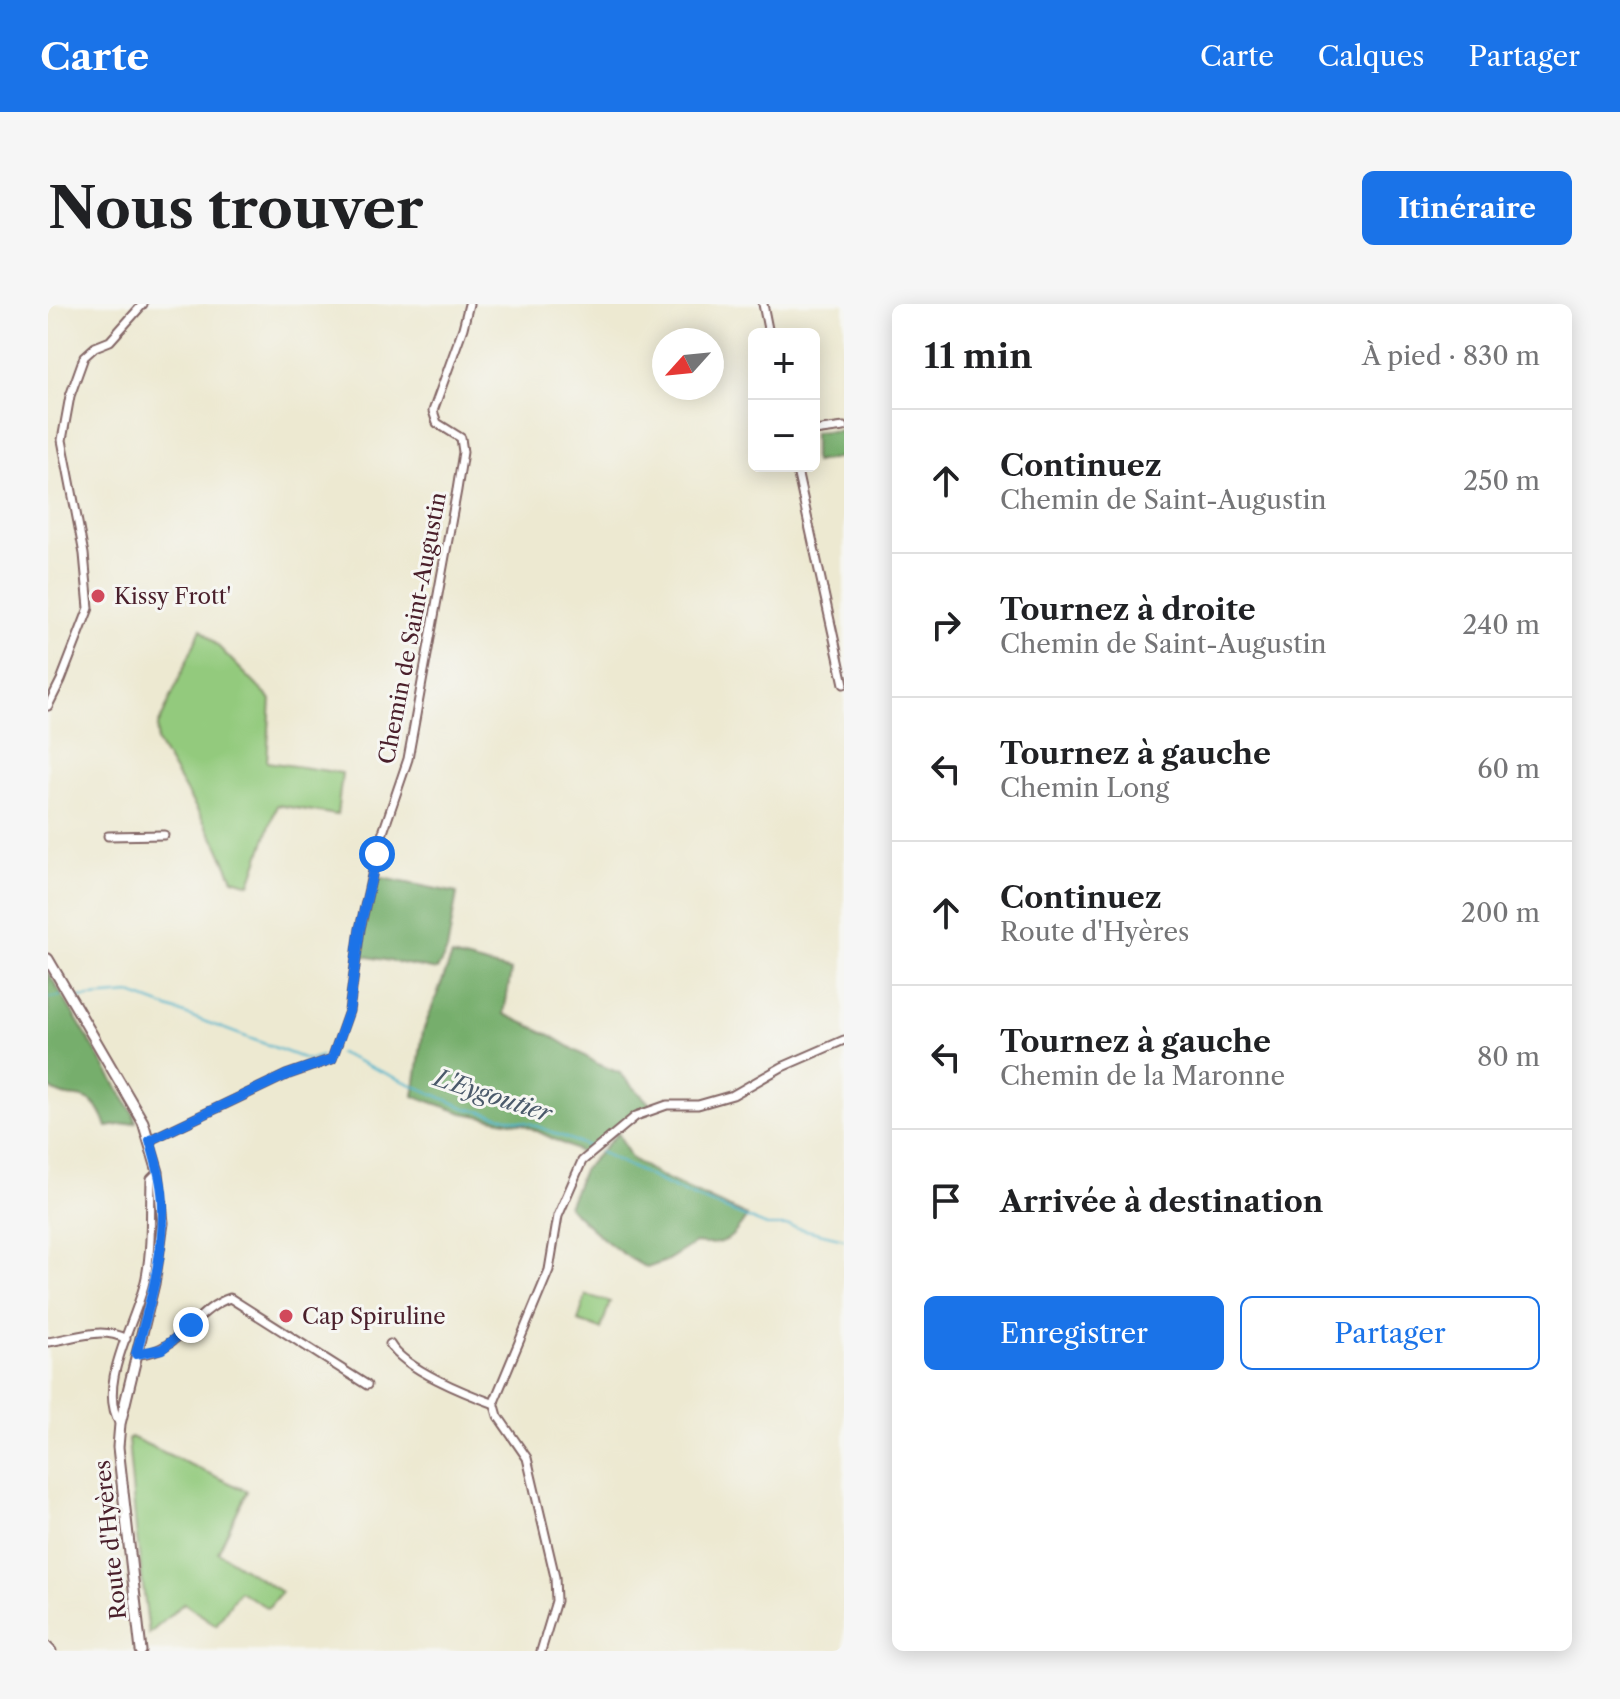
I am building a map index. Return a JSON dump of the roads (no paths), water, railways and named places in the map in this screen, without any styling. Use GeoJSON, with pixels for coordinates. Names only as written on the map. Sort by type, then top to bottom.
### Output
{"type":"FeatureCollection","features":[{"type":"Feature","properties":{"kind":"main road","name":"Route d'Hyères"},"geometry":{"type":"LineString","coordinates":[[48,959],[134,1106],[150,1140],[155,1175],[161,1188],[161,1239],[148,1309],[120,1424],[121,1484],[141,1651]]}},
{"type":"Feature","properties":{"kind":"street"},"geometry":{"type":"LineString","coordinates":[[48,706],[74,651],[89,608],[84,554],[62,440],[65,418],[84,357],[95,347],[110,341],[143,304]]}},
{"type":"Feature","properties":{"kind":"street","name":"Chemin de Saint-Augustin"},"geometry":{"type":"LineString","coordinates":[[150,1140],[286,1075],[332,1059],[337,1050],[349,1011],[360,928],[376,856],[408,759],[457,491],[463,452],[461,438],[437,423],[433,411],[469,304]]}},
{"type":"Feature","properties":{"kind":"street"},"geometry":{"type":"LineString","coordinates":[[763,304],[768,328]]}},
{"type":"Feature","properties":{"kind":"street"},"geometry":{"type":"LineString","coordinates":[[820,430],[844,427]]}},
{"type":"Feature","properties":{"kind":"street"},"geometry":{"type":"LineString","coordinates":[[797,472],[844,684]]}},
{"type":"Feature","properties":{"kind":"street"},"geometry":{"type":"LineString","coordinates":[[108,836],[164,835]]}},
{"type":"Feature","properties":{"kind":"street"},"geometry":{"type":"LineString","coordinates":[[541,1651],[556,1601],[555,1577],[527,1458],[498,1416],[495,1404],[549,1270],[558,1216],[582,1161],[636,1116],[667,1105],[698,1105],[733,1095],[782,1067],[844,1040]]}},
{"type":"Feature","properties":{"kind":"street","name":"Route d'Hyères"},"geometry":{"type":"LineString","coordinates":[[120,1424],[114,1414],[113,1378],[147,1275],[155,1175]]}},
{"type":"Feature","properties":{"kind":"street"},"geometry":{"type":"LineString","coordinates":[[136,1354],[162,1349],[216,1304],[230,1298],[367,1385]]}},
{"type":"Feature","properties":{"kind":"street"},"geometry":{"type":"LineString","coordinates":[[48,1342],[96,1332],[118,1334],[126,1339]]}},
{"type":"Feature","properties":{"kind":"street"},"geometry":{"type":"LineString","coordinates":[[390,1344],[399,1356],[412,1365],[495,1404]]}},
{"type":"Feature","properties":{"kind":"waterway","name":"L'Eygoutier"},"geometry":{"type":"LineString","coordinates":[[77,998],[131,994],[308,1060],[321,1056]]}},
{"type":"Feature","properties":{"kind":"waterway","name":"L'Eygoutier"},"geometry":{"type":"LineString","coordinates":[[48,998],[60,996]]}},
{"type":"Feature","properties":{"kind":"waterway","name":"L'Eygoutier"},"geometry":{"type":"LineString","coordinates":[[339,1053],[465,1108],[529,1123],[592,1148]]}},
{"type":"Feature","properties":{"kind":"waterway","name":"L'Eygoutier"},"geometry":{"type":"LineString","coordinates":[[600,1152],[676,1189],[767,1226],[789,1226],[844,1239]]}},
{"type":"Feature","properties":{"kind":"place","name":"Kissy Frott'"},"geometry":{"type":"Point","coordinates":[98,596]}},
{"type":"Feature","properties":{"kind":"place","name":"Cap Spiruline"},"geometry":{"type":"Point","coordinates":[286,1316]}}]}
